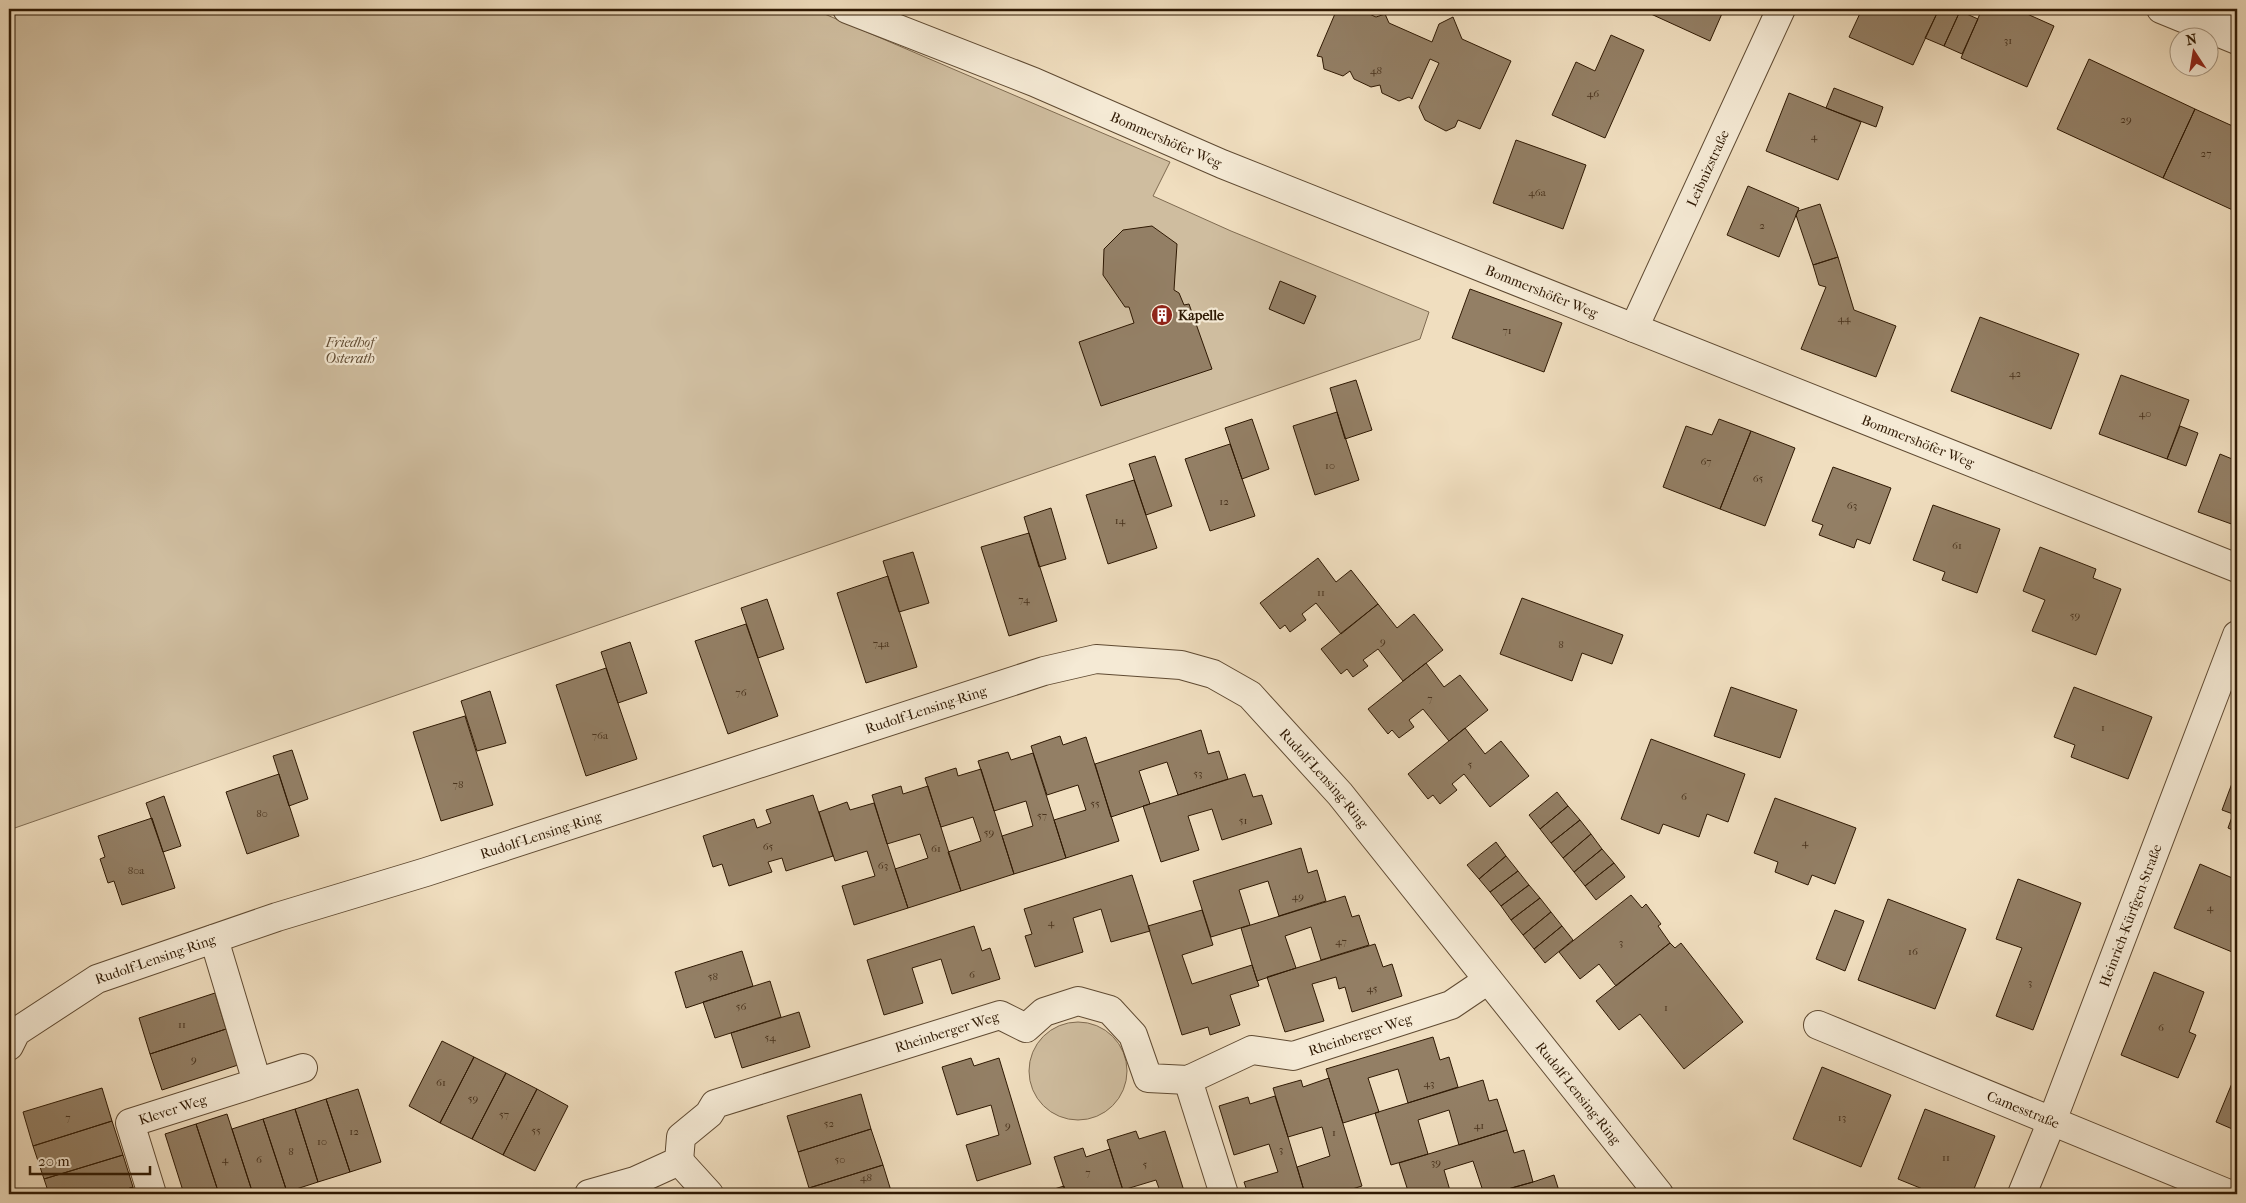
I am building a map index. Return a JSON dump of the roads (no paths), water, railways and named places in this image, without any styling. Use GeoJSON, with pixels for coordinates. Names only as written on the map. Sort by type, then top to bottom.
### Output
{"type":"FeatureCollection","features":[{"type":"Feature","properties":{"kind":"street","name":"Bommershöfer Weg"},"geometry":{"type":"LineString","coordinates":[[848,9],[1034,82],[1222,164],[2237,568]]}},
{"type":"Feature","properties":{"kind":"street","name":"Leibnizstraße"},"geometry":{"type":"LineString","coordinates":[[1634,328],[1781,9]]}},
{"type":"Feature","properties":{"kind":"street"},"geometry":{"type":"LineString","coordinates":[[2161,9],[2228,27]]}},
{"type":"Feature","properties":{"kind":"street","name":"Heinrich-Kürfgen-Straße"},"geometry":{"type":"LineString","coordinates":[[2022,1194],[2052,1121],[2237,635]]}},
{"type":"Feature","properties":{"kind":"street","name":"Rudolf-Lensing-Ring"},"geometry":{"type":"LineString","coordinates":[[9,1046],[16,1032],[97,979],[214,939],[1044,671],[1096,659],[1181,665],[1213,674],[1250,695],[1340,794],[1659,1194]]}},
{"type":"Feature","properties":{"kind":"street"},"geometry":{"type":"LineString","coordinates":[[214,939],[257,1082]]}},
{"type":"Feature","properties":{"kind":"street","name":"Rheinberger Weg"},"geometry":{"type":"LineString","coordinates":[[678,1161],[681,1137],[708,1114],[715,1104],[1000,1015],[1026,1028],[1044,1012],[1078,1001],[1110,1010],[1133,1034],[1148,1078],[1188,1080],[1252,1050],[1293,1056],[1451,1005],[1488,980]]}},
{"type":"Feature","properties":{"kind":"street","name":"Camesstraße"},"geometry":{"type":"LineString","coordinates":[[1818,1025],[2229,1194]]}},
{"type":"Feature","properties":{"kind":"street","name":"Klever Weg"},"geometry":{"type":"LineString","coordinates":[[152,1194],[130,1123],[303,1068]]}},
{"type":"Feature","properties":{"kind":"street"},"geometry":{"type":"LineString","coordinates":[[1188,1080],[1224,1194]]}},
{"type":"Feature","properties":{"kind":"street"},"geometry":{"type":"LineString","coordinates":[[589,1194],[635,1181],[678,1161],[709,1194]]}},
{"type":"Feature","properties":{"kind":"place","name":"Kapelle"},"geometry":{"type":"Point","coordinates":[1162,315]}},
{"type":"Feature","properties":{"kind":"park label","name":"Friedhof Osterath"},"geometry":{"type":"Point","coordinates":[350,350]}}]}
